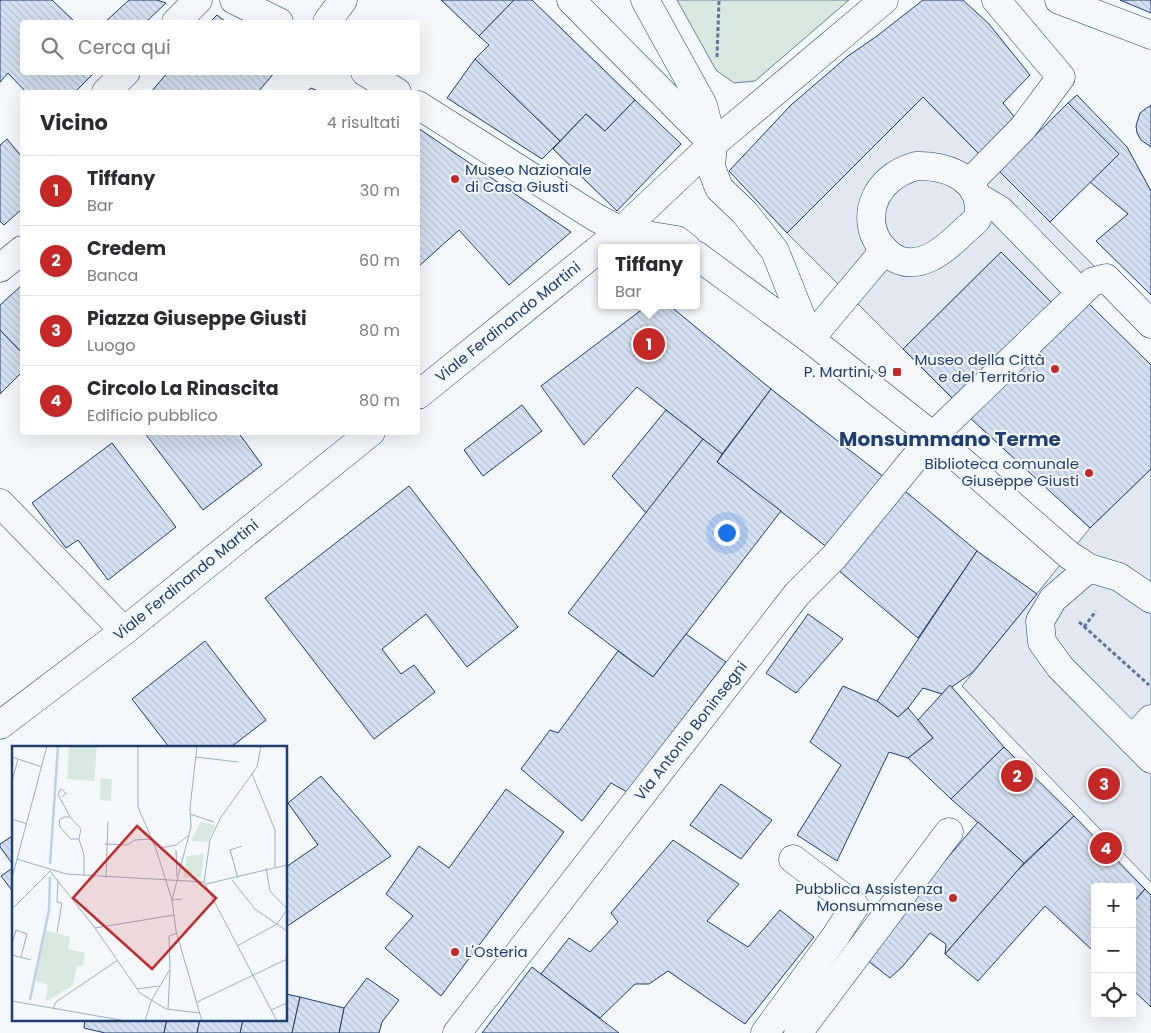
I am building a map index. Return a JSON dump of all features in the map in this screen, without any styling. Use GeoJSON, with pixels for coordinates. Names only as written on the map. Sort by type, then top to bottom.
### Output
{"type":"FeatureCollection","features":[{"type":"Feature","properties":{"kind":"street"},"geometry":{"type":"LineString","coordinates":[[178,20],[198,0]]}},
{"type":"Feature","properties":{"kind":"street"},"geometry":{"type":"LineString","coordinates":[[234,0],[275,20]]}},
{"type":"Feature","properties":{"kind":"street"},"geometry":{"type":"LineString","coordinates":[[571,0],[713,144]]}},
{"type":"Feature","properties":{"kind":"street"},"geometry":{"type":"LineString","coordinates":[[645,0],[703,105],[713,144],[711,167],[719,188],[745,213],[775,251],[810,339]]}},
{"type":"Feature","properties":{"kind":"street","name":"Viale Ferdinando Martini"},"geometry":{"type":"LineString","coordinates":[[605,244],[713,144],[884,0]]}},
{"type":"Feature","properties":{"kind":"street"},"geometry":{"type":"LineString","coordinates":[[973,190],[1061,77],[996,0]]}},
{"type":"Feature","properties":{"kind":"street"},"geometry":{"type":"LineString","coordinates":[[1059,0],[1151,35]]}},
{"type":"Feature","properties":{"kind":"street"},"geometry":{"type":"LineString","coordinates":[[108,90],[123,75]]}},
{"type":"Feature","properties":{"kind":"street"},"geometry":{"type":"LineString","coordinates":[[370,75],[394,90]]}},
{"type":"Feature","properties":{"kind":"street"},"geometry":{"type":"LineString","coordinates":[[420,106],[595,217],[621,231],[677,240],[682,244]]}},
{"type":"Feature","properties":{"kind":"street"},"geometry":{"type":"LineString","coordinates":[[973,190],[979,208],[977,218],[940,253],[924,261],[908,262],[894,258],[884,250],[874,237],[870,222],[872,207],[878,192],[889,180],[902,171],[916,166],[931,166],[945,169],[1000,210],[1080,292]]}},
{"type":"Feature","properties":{"kind":"street","name":"Viale Ferdinando Martini"},"geometry":{"type":"LineString","coordinates":[[420,393],[598,250]]}},
{"type":"Feature","properties":{"kind":"street"},"geometry":{"type":"LineString","coordinates":[[810,339],[884,250]]}},
{"type":"Feature","properties":{"kind":"street"},"geometry":{"type":"LineString","coordinates":[[0,268],[20,252]]}},
{"type":"Feature","properties":{"kind":"street"},"geometry":{"type":"LineString","coordinates":[[700,258],[810,339],[933,436],[1079,561],[1119,577],[1151,599]]}},
{"type":"Feature","properties":{"kind":"street","name":"Via Antonio Boninsegni"},"geometry":{"type":"LineString","coordinates":[[457,1033],[797,594],[834,557],[933,436],[1092,282],[1106,278],[1151,324]]}},
{"type":"Feature","properties":{"kind":"street","name":"Viale Ferdinando Martini"},"geometry":{"type":"LineString","coordinates":[[0,725],[124,631],[366,435]]}},
{"type":"Feature","properties":{"kind":"street"},"geometry":{"type":"LineString","coordinates":[[0,503],[124,631]]}},
{"type":"Feature","properties":{"kind":"street"},"geometry":{"type":"LineString","coordinates":[[1079,561],[1052,599],[1040,621],[1042,642],[1060,666],[1151,759]]}},
{"type":"Feature","properties":{"kind":"street"},"geometry":{"type":"LineString","coordinates":[[1132,740],[1151,719]]}},
{"type":"Feature","properties":{"kind":"street"},"geometry":{"type":"LineString","coordinates":[[798,1033],[949,832]]}},
{"type":"Feature","properties":{"kind":"street"},"geometry":{"type":"LineString","coordinates":[[765,1033],[835,937],[855,906],[793,859]]}},
{"type":"Feature","properties":{"kind":"path"},"geometry":{"type":"LineString","coordinates":[[717,60],[719,0]]}},
{"type":"Feature","properties":{"kind":"path"},"geometry":{"type":"LineString","coordinates":[[1052,599],[1151,686]]}},
{"type":"Feature","properties":{"kind":"shaded area"},"geometry":{"type":"Polygon","coordinates":[[[677,0],[849,0],[755,81],[734,83],[716,70],[677,0]]]}},
{"type":"Feature","properties":{"kind":"shaded area"},"geometry":{"type":"Polygon","coordinates":[[[923,97],[1106,278],[1055,306],[1001,252],[903,349],[787,233],[923,97]]]}},
{"type":"Feature","properties":{"kind":"shaded area"},"geometry":{"type":"Polygon","coordinates":[[[1151,469],[1151,882],[962,686],[1090,528],[1151,469]]]}},
{"type":"Feature","properties":{"kind":"building"},"geometry":{"type":"Polygon","coordinates":[[[0,0],[52,0],[73,20],[20,20],[20,75],[92,75],[77,90],[24,90],[8,73],[0,82],[0,0]]]}},
{"type":"Feature","properties":{"kind":"building"},"geometry":{"type":"Polygon","coordinates":[[[129,0],[157,0],[166,3],[148,20],[107,20],[129,0]]]}},
{"type":"Feature","properties":{"kind":"building"},"geometry":{"type":"Polygon","coordinates":[[[441,0],[514,0],[479,36],[441,0]]]}},
{"type":"Feature","properties":{"kind":"building"},"geometry":{"type":"Polygon","coordinates":[[[514,0],[532,0],[635,100],[605,131],[586,114],[560,141],[475,59],[489,45],[479,36],[514,0]]]}},
{"type":"Feature","properties":{"kind":"building"},"geometry":{"type":"Polygon","coordinates":[[[923,0],[963,0],[989,24],[1030,75],[1003,103],[1016,119],[981,156],[923,97],[787,233],[729,171],[791,105],[848,56],[923,0]]]}},
{"type":"Feature","properties":{"kind":"building"},"geometry":{"type":"Polygon","coordinates":[[[1120,0],[1151,0],[1151,13],[1120,0]]]}},
{"type":"Feature","properties":{"kind":"building"},"geometry":{"type":"Polygon","coordinates":[[[217,15],[223,20],[212,20],[217,15]]]}},
{"type":"Feature","properties":{"kind":"building"},"geometry":{"type":"Polygon","coordinates":[[[475,59],[560,141],[542,159],[447,98],[475,59]]]}},
{"type":"Feature","properties":{"kind":"building"},"geometry":{"type":"Polygon","coordinates":[[[165,75],[272,75],[260,90],[153,90],[165,75]]]}},
{"type":"Feature","properties":{"kind":"building"},"geometry":{"type":"Polygon","coordinates":[[[1077,95],[1127,147],[1151,191],[1151,295],[1096,241],[1128,214],[1090,182],[1119,154],[1068,103],[1077,95]]]}},
{"type":"Feature","properties":{"kind":"building"},"geometry":{"type":"Polygon","coordinates":[[[635,100],[681,144],[617,211],[553,149],[586,114],[605,131],[635,100]]]}},
{"type":"Feature","properties":{"kind":"building"},"geometry":{"type":"Polygon","coordinates":[[[1068,103],[1119,154],[1050,222],[999,171],[1068,103]]]}},
{"type":"Feature","properties":{"kind":"building"},"geometry":{"type":"Polygon","coordinates":[[[1151,105],[1151,147],[1141,140],[1136,126],[1140,113],[1151,105]]]}},
{"type":"Feature","properties":{"kind":"building","name":"Museo Nazionale di Casa Giusti"},"geometry":{"type":"Polygon","coordinates":[[[420,129],[571,232],[509,285],[459,230],[420,265],[420,129]]]}},
{"type":"Feature","properties":{"kind":"building"},"geometry":{"type":"Polygon","coordinates":[[[7,139],[20,155],[20,211],[4,225],[0,221],[0,145],[7,139]]]}},
{"type":"Feature","properties":{"kind":"building"},"geometry":{"type":"Polygon","coordinates":[[[1001,252],[1055,306],[958,404],[903,349],[1001,252]]]}},
{"type":"Feature","properties":{"kind":"building"},"geometry":{"type":"Polygon","coordinates":[[[20,287],[20,351],[0,330],[0,305],[20,287]]]}},
{"type":"Feature","properties":{"kind":"building"},"geometry":{"type":"Polygon","coordinates":[[[1085,300],[1151,365],[1151,469],[1090,528],[970,418],[1085,300]]]}},
{"type":"Feature","properties":{"kind":"building"},"geometry":{"type":"Polygon","coordinates":[[[643,309],[674,309],[771,389],[722,454],[637,387],[584,445],[541,386],[643,309]]]}},
{"type":"Feature","properties":{"kind":"building"},"geometry":{"type":"Polygon","coordinates":[[[0,330],[20,351],[20,374],[0,394],[0,330]]]}},
{"type":"Feature","properties":{"kind":"building"},"geometry":{"type":"Polygon","coordinates":[[[771,389],[884,477],[828,548],[717,462],[771,389]]]}},
{"type":"Feature","properties":{"kind":"building"},"geometry":{"type":"Polygon","coordinates":[[[522,405],[542,431],[483,476],[464,450],[522,405]]]}},
{"type":"Feature","properties":{"kind":"building"},"geometry":{"type":"Polygon","coordinates":[[[666,410],[703,439],[646,513],[612,476],[666,410]]]}},
{"type":"Feature","properties":{"kind":"building"},"geometry":{"type":"Polygon","coordinates":[[[146,435],[240,435],[262,465],[203,510],[146,435]]]}},
{"type":"Feature","properties":{"kind":"building"},"geometry":{"type":"Polygon","coordinates":[[[703,439],[722,454],[717,462],[781,511],[653,677],[568,613],[703,439]]]}},
{"type":"Feature","properties":{"kind":"building"},"geometry":{"type":"Polygon","coordinates":[[[112,443],[176,527],[108,580],[78,540],[66,548],[32,503],[112,443]]]}},
{"type":"Feature","properties":{"kind":"building"},"geometry":{"type":"Polygon","coordinates":[[[409,486],[518,627],[467,667],[426,614],[382,649],[401,674],[414,665],[435,692],[374,739],[265,598],[409,486]]]}},
{"type":"Feature","properties":{"kind":"building"},"geometry":{"type":"Polygon","coordinates":[[[905,491],[977,551],[918,638],[838,570],[905,491]]]}},
{"type":"Feature","properties":{"kind":"building"},"geometry":{"type":"Polygon","coordinates":[[[977,551],[1037,594],[973,672],[942,694],[923,688],[908,708],[898,717],[877,701],[977,551]]]}},
{"type":"Feature","properties":{"kind":"building"},"geometry":{"type":"Polygon","coordinates":[[[808,614],[843,639],[796,693],[766,673],[808,614]]]}},
{"type":"Feature","properties":{"kind":"building"},"geometry":{"type":"Polygon","coordinates":[[[686,634],[726,662],[627,792],[611,783],[582,821],[521,769],[550,730],[558,733],[618,651],[653,677],[686,634]]]}},
{"type":"Feature","properties":{"kind":"building"},"geometry":{"type":"Polygon","coordinates":[[[205,641],[266,720],[232,746],[168,746],[132,699],[205,641]]]}},
{"type":"Feature","properties":{"kind":"building"},"geometry":{"type":"Polygon","coordinates":[[[950,685],[1004,747],[951,799],[908,758],[933,738],[918,720],[950,685]]]}},
{"type":"Feature","properties":{"kind":"building"},"geometry":{"type":"Polygon","coordinates":[[[843,686],[877,701],[898,717],[908,708],[933,738],[908,758],[889,752],[837,861],[797,835],[841,765],[810,742],[843,686]]]}},
{"type":"Feature","properties":{"kind":"building"},"geometry":{"type":"Polygon","coordinates":[[[1004,747],[1074,816],[1024,863],[951,799],[1004,747]]]}},
{"type":"Feature","properties":{"kind":"building"},"geometry":{"type":"Polygon","coordinates":[[[321,776],[391,856],[288,926],[288,866],[318,845],[288,803],[321,776]]]}},
{"type":"Feature","properties":{"kind":"building"},"geometry":{"type":"Polygon","coordinates":[[[721,784],[772,820],[741,859],[690,825],[721,784]]]}},
{"type":"Feature","properties":{"kind":"building"},"geometry":{"type":"Polygon","coordinates":[[[506,789],[564,832],[441,996],[385,948],[413,916],[386,894],[419,846],[449,868],[506,789]]]}},
{"type":"Feature","properties":{"kind":"building"},"geometry":{"type":"Polygon","coordinates":[[[1074,816],[1145,889],[1136,899],[1136,883],[1091,883],[1091,949],[1045,906],[978,981],[945,954],[1016,872],[1074,816]]]}},
{"type":"Feature","properties":{"kind":"building","name":"Pubblica Assistenza Monsummanese"},"geometry":{"type":"Polygon","coordinates":[[[978,822],[1024,863],[945,954],[946,944],[930,933],[903,966],[890,978],[863,957],[978,822]]]}},
{"type":"Feature","properties":{"kind":"building"},"geometry":{"type":"Polygon","coordinates":[[[12,836],[12,863],[0,847],[0,844],[12,836]]]}},
{"type":"Feature","properties":{"kind":"building"},"geometry":{"type":"Polygon","coordinates":[[[673,840],[739,884],[707,921],[748,947],[780,910],[814,937],[745,1024],[668,971],[649,984],[635,984],[600,1018],[541,974],[569,938],[590,952],[618,922],[611,913],[673,840]]]}},
{"type":"Feature","properties":{"kind":"building"},"geometry":{"type":"Polygon","coordinates":[[[12,868],[12,890],[1,876],[12,868]]]}},
{"type":"Feature","properties":{"kind":"building"},"geometry":{"type":"Polygon","coordinates":[[[1145,889],[1151,895],[1151,1007],[1136,993],[1136,899],[1145,889]]]}},
{"type":"Feature","properties":{"kind":"building"},"geometry":{"type":"Polygon","coordinates":[[[532,967],[541,974],[619,1033],[482,1033],[532,967]]]}},
{"type":"Feature","properties":{"kind":"building"},"geometry":{"type":"Polygon","coordinates":[[[367,978],[399,1000],[382,1022],[379,1033],[339,1033],[344,1008],[367,978]]]}},
{"type":"Feature","properties":{"kind":"building"},"geometry":{"type":"Polygon","coordinates":[[[288,994],[300,997],[292,1033],[240,1033],[243,1020],[288,1020],[288,994]]]}},
{"type":"Feature","properties":{"kind":"building"},"geometry":{"type":"Polygon","coordinates":[[[300,997],[344,1008],[339,1033],[292,1033],[300,997]]]}},
{"type":"Feature","properties":{"kind":"building"},"geometry":{"type":"Polygon","coordinates":[[[85,1020],[167,1020],[164,1033],[105,1033],[84,1028],[85,1020]]]}},
{"type":"Feature","properties":{"kind":"building"},"geometry":{"type":"Polygon","coordinates":[[[167,1020],[200,1020],[197,1033],[164,1033],[167,1020]]]}},
{"type":"Feature","properties":{"kind":"building"},"geometry":{"type":"Polygon","coordinates":[[[200,1020],[243,1020],[240,1033],[197,1033],[200,1020]]]}},
{"type":"Feature","properties":{"kind":"place","name":"Museo Nazionale di Casa Giusti"},"geometry":{"type":"Point","coordinates":[455,179]}},
{"type":"Feature","properties":{"kind":"place","name":"Tiffany"},"geometry":{"type":"Point","coordinates":[649,344]}},
{"type":"Feature","properties":{"kind":"place","name":"Museo della Città e del Territorio"},"geometry":{"type":"Point","coordinates":[1055,369]}},
{"type":"Feature","properties":{"kind":"place","name":"P. Martini, 9"},"geometry":{"type":"Point","coordinates":[897,372]}},
{"type":"Feature","properties":{"kind":"place","name":"Biblioteca comunale Giuseppe Giusti"},"geometry":{"type":"Point","coordinates":[1089,473]}},
{"type":"Feature","properties":{"kind":"place","name":"Credem"},"geometry":{"type":"Point","coordinates":[1017,776]}},
{"type":"Feature","properties":{"kind":"place","name":"Piazza Giuseppe Giusti"},"geometry":{"type":"Point","coordinates":[1104,784]}},
{"type":"Feature","properties":{"kind":"place","name":"Circolo La Rinascita"},"geometry":{"type":"Point","coordinates":[1106,848]}},
{"type":"Feature","properties":{"kind":"place","name":"Pubblica Assistenza Monsummanese"},"geometry":{"type":"Point","coordinates":[953,898]}},
{"type":"Feature","properties":{"kind":"place","name":"L'Osteria"},"geometry":{"type":"Point","coordinates":[455,952]}},
{"type":"Feature","properties":{"kind":"district","name":"Monsummano Terme"},"geometry":{"type":"Point","coordinates":[950,439]}}]}
